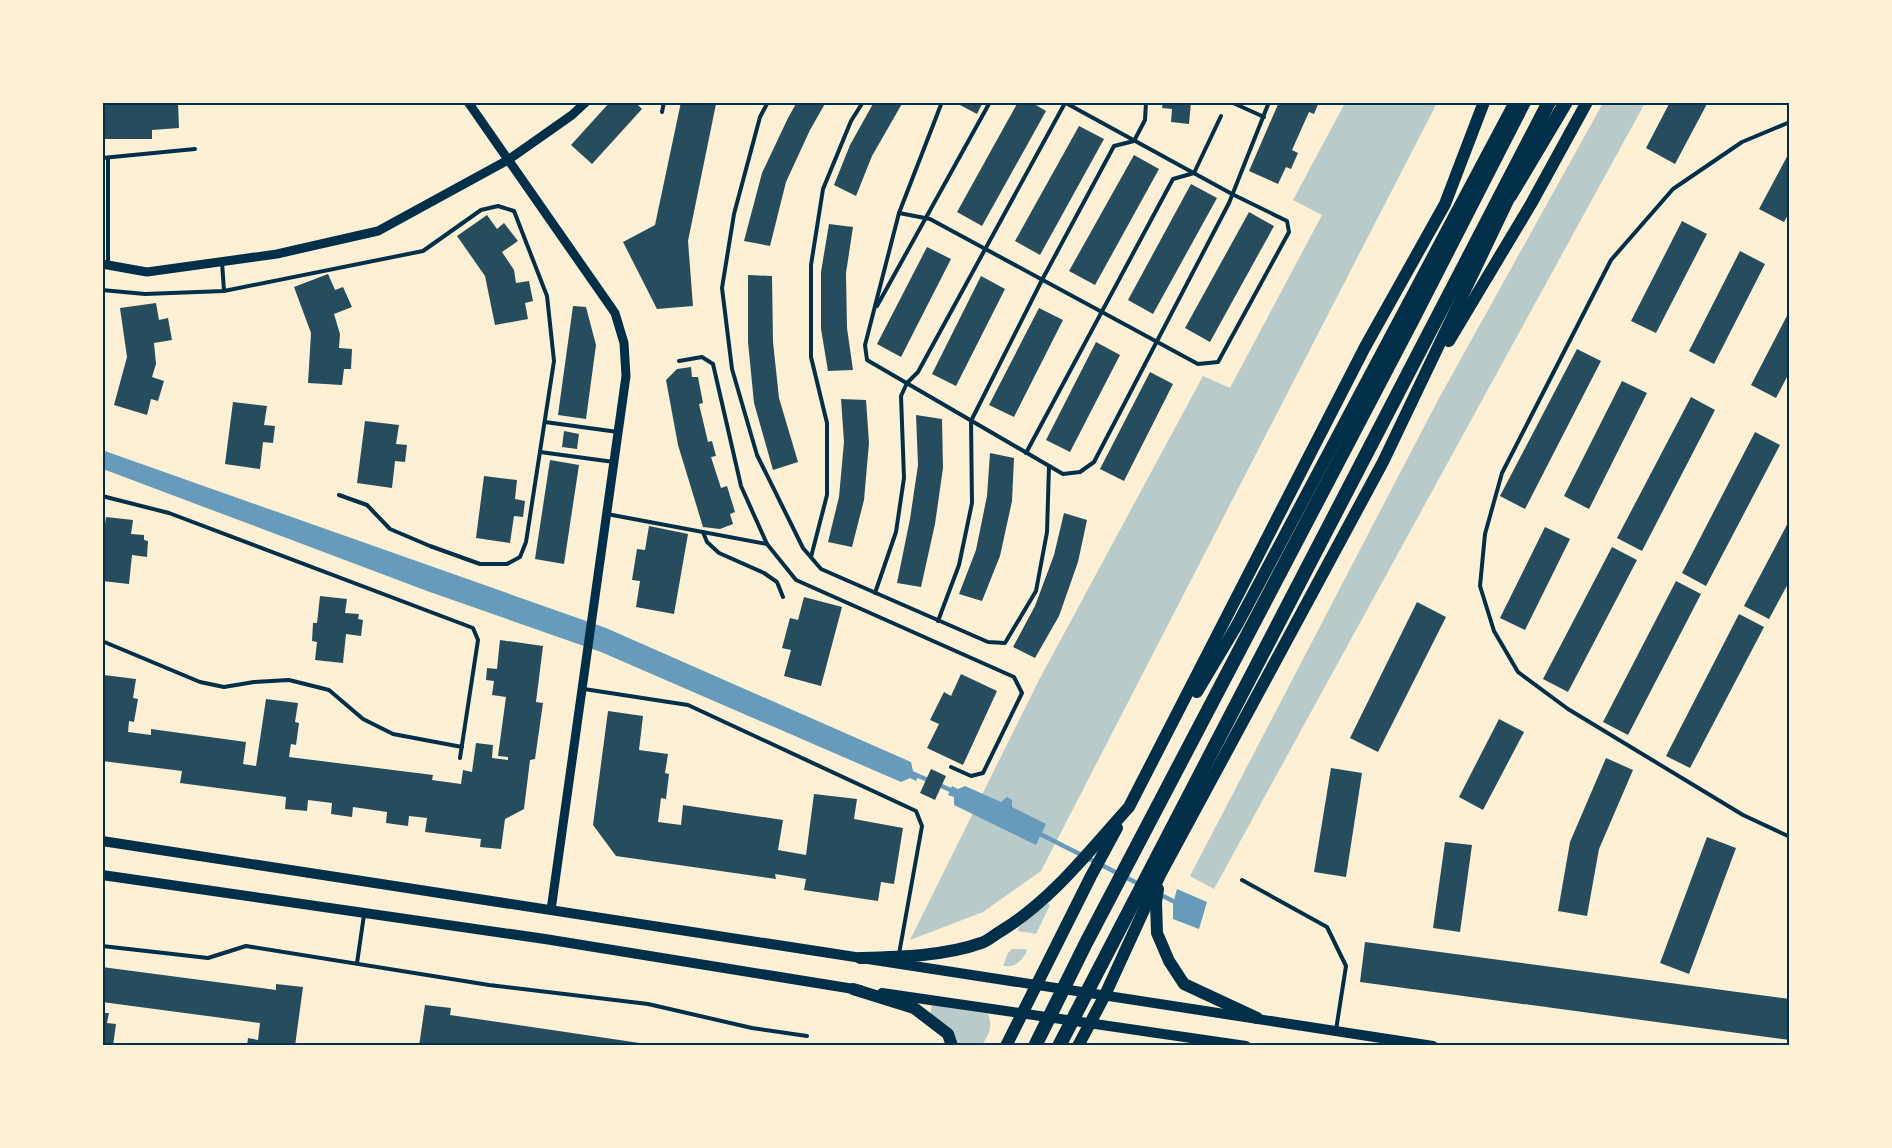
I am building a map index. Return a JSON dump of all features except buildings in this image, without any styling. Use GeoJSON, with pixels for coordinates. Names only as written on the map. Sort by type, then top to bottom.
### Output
{"type":"FeatureCollection","features":[{"type":"Feature","properties":{"kind":"highway"},"geometry":{"type":"LineString","coordinates":[[1502,145],[1519,102]]}},
{"type":"Feature","properties":{"kind":"highway"},"geometry":{"type":"LineString","coordinates":[[1035,1046],[1095,925],[1413,320],[1524,102]]}},
{"type":"Feature","properties":{"kind":"highway"},"geometry":{"type":"LineString","coordinates":[[1059,1046],[1550,102]]}},
{"type":"Feature","properties":{"kind":"highway"},"geometry":{"type":"LineString","coordinates":[[1433,325],[1566,102]]}},
{"type":"Feature","properties":{"kind":"main road"},"geometry":{"type":"LineString","coordinates":[[1129,807],[1364,347],[1444,204],[1484,102]]}},
{"type":"Feature","properties":{"kind":"main road"},"geometry":{"type":"LineString","coordinates":[[898,960],[982,943],[1016,922],[1100,847],[1129,807],[1237,625],[1515,102]]}},
{"type":"Feature","properties":{"kind":"main road"},"geometry":{"type":"LineString","coordinates":[[1078,1046],[1153,900],[1160,875],[1383,462],[1512,192],[1559,102]]}},
{"type":"Feature","properties":{"kind":"main road"},"geometry":{"type":"LineString","coordinates":[[1411,403],[1531,204],[1587,102]]}},
{"type":"Feature","properties":{"kind":"main road"},"geometry":{"type":"LineString","coordinates":[[102,841],[860,958],[898,960],[1036,985],[1433,1046]]}},
{"type":"Feature","properties":{"kind":"main road"},"geometry":{"type":"LineString","coordinates":[[1006,1046],[1091,876],[1100,847]]}},
{"type":"Feature","properties":{"kind":"main road"},"geometry":{"type":"LineString","coordinates":[[102,875],[546,939],[853,989],[1246,1046]]}},
{"type":"Feature","properties":{"kind":"main road"},"geometry":{"type":"LineString","coordinates":[[1153,900],[1157,933],[1169,961],[1184,984],[1257,1018]]}},
{"type":"Feature","properties":{"kind":"main road"},"geometry":{"type":"LineString","coordinates":[[853,989],[914,1008],[948,1034],[952,1046]]}},
{"type":"Feature","properties":{"kind":"street"},"geometry":{"type":"LineString","coordinates":[[468,102],[615,313],[624,343],[626,376],[551,910]]}},
{"type":"Feature","properties":{"kind":"street"},"geometry":{"type":"LineString","coordinates":[[105,265],[147,272],[277,254],[378,231],[508,160],[572,115],[586,102]]}},
{"type":"Feature","properties":{"kind":"lane"},"geometry":{"type":"LineString","coordinates":[[662,112],[664,102]]}},
{"type":"Feature","properties":{"kind":"lane"},"geometry":{"type":"LineString","coordinates":[[768,102],[760,117],[734,214],[722,288],[732,369],[756,455],[803,548],[821,569],[988,642],[1005,643],[1036,591],[1047,532],[1048,466]]}},
{"type":"Feature","properties":{"kind":"lane"},"geometry":{"type":"LineString","coordinates":[[811,557],[827,495],[827,423],[811,357],[811,265],[823,189],[851,121],[863,102]]}},
{"type":"Feature","properties":{"kind":"lane"},"geometry":{"type":"LineString","coordinates":[[942,102],[899,213],[865,345],[867,360],[1062,474],[1080,472],[1094,462],[1232,194],[1269,102]]}},
{"type":"Feature","properties":{"kind":"lane"},"geometry":{"type":"LineString","coordinates":[[874,312],[990,102]]}},
{"type":"Feature","properties":{"kind":"lane"},"geometry":{"type":"LineString","coordinates":[[938,621],[959,565],[972,503],[971,421],[1042,280],[1114,146],[1134,141],[1145,120],[1146,102]]}},
{"type":"Feature","properties":{"kind":"lane"},"geometry":{"type":"LineString","coordinates":[[1231,102],[1264,117]]}},
{"type":"Feature","properties":{"kind":"lane"},"geometry":{"type":"LineString","coordinates":[[875,593],[896,532],[902,496],[904,478],[901,396],[907,383],[918,372],[986,249],[1065,103],[1194,174],[1287,221],[1289,232],[1218,362],[1198,364],[1156,342],[1102,312],[1042,280],[986,249],[930,219],[899,213]]}},
{"type":"Feature","properties":{"kind":"lane"},"geometry":{"type":"LineString","coordinates":[[1194,174],[1221,116]]}},
{"type":"Feature","properties":{"kind":"lane"},"geometry":{"type":"LineString","coordinates":[[1790,122],[1742,142],[1673,189],[1611,260],[1502,473],[1484,534],[1480,586],[1494,632],[1518,672],[1568,709],[1744,815],[1790,837]]}},
{"type":"Feature","properties":{"kind":"lane"},"geometry":{"type":"LineString","coordinates":[[102,158],[195,149]]}},
{"type":"Feature","properties":{"kind":"lane"},"geometry":{"type":"LineString","coordinates":[[105,265],[108,158]]}},
{"type":"Feature","properties":{"kind":"lane"},"geometry":{"type":"LineString","coordinates":[[1026,453],[1173,178],[1194,174]]}},
{"type":"Feature","properties":{"kind":"lane"},"geometry":{"type":"LineString","coordinates":[[102,290],[145,294],[224,291],[423,251],[481,210],[498,206],[514,211],[547,296],[554,361],[526,542],[520,557],[507,564],[480,564],[390,529],[367,505],[339,494]]}},
{"type":"Feature","properties":{"kind":"lane"},"geometry":{"type":"LineString","coordinates":[[222,262],[224,291]]}},
{"type":"Feature","properties":{"kind":"lane"},"geometry":{"type":"LineString","coordinates":[[679,361],[702,357],[713,364],[741,486],[767,544],[796,580],[1014,677],[1022,693],[983,773],[971,776],[951,767]]}},
{"type":"Feature","properties":{"kind":"lane"},"geometry":{"type":"LineString","coordinates":[[545,422],[618,432]]}},
{"type":"Feature","properties":{"kind":"lane"},"geometry":{"type":"LineString","coordinates":[[540,452],[614,462]]}},
{"type":"Feature","properties":{"kind":"lane"},"geometry":{"type":"LineString","coordinates":[[102,496],[169,513],[473,628],[478,640],[460,758]]}},
{"type":"Feature","properties":{"kind":"lane"},"geometry":{"type":"LineString","coordinates":[[606,514],[767,544]]}},
{"type":"Feature","properties":{"kind":"lane"},"geometry":{"type":"LineString","coordinates":[[703,532],[707,542],[719,554],[764,573],[777,582],[783,597]]}},
{"type":"Feature","properties":{"kind":"lane"},"geometry":{"type":"LineString","coordinates":[[102,641],[200,682],[224,687],[254,682],[289,680],[329,690],[363,719],[393,734],[462,747]]}},
{"type":"Feature","properties":{"kind":"lane"},"geometry":{"type":"LineString","coordinates":[[582,688],[688,705],[916,811],[922,826],[898,960]]}},
{"type":"Feature","properties":{"kind":"lane"},"geometry":{"type":"LineString","coordinates":[[1242,880],[1327,926],[1346,966],[1336,1030]]}},
{"type":"Feature","properties":{"kind":"lane"},"geometry":{"type":"LineString","coordinates":[[357,963],[365,913]]}},
{"type":"Feature","properties":{"kind":"lane"},"geometry":{"type":"LineString","coordinates":[[102,946],[208,958],[246,946],[489,985],[648,1004],[752,1028],[807,1036]]}},
{"type":"Feature","properties":{"kind":"shaded area"},"geometry":{"type":"Polygon","coordinates":[[[1345,103],[1437,103],[1041,871],[983,912],[910,940],[1039,680],[1203,376],[1230,388],[1322,215],[1293,200],[1345,103]]]}},
{"type":"Feature","properties":{"kind":"shaded area"},"geometry":{"type":"Polygon","coordinates":[[[1603,103],[1645,103],[1214,889],[1190,876],[1438,400],[1603,103]]]}},
{"type":"Feature","properties":{"kind":"shaded area"},"geometry":{"type":"Polygon","coordinates":[[[1046,903],[1050,905],[1036,934],[1018,931],[1019,927],[1046,903]]]}},
{"type":"Feature","properties":{"kind":"shaded area"},"geometry":{"type":"Polygon","coordinates":[[[1012,949],[1026,949],[1027,952],[1017,964],[1003,966],[1008,953],[1012,949]]]}},
{"type":"Feature","properties":{"kind":"shaded area"},"geometry":{"type":"Polygon","coordinates":[[[932,1005],[988,1014],[990,1030],[982,1045],[954,1045],[930,1014],[932,1005]]]}},
{"type":"Feature","properties":{"kind":"water"},"geometry":{"type":"Polygon","coordinates":[[[102,450],[606,628],[911,762],[913,771],[919,775],[916,781],[910,778],[901,782],[601,652],[427,591],[103,469],[102,450]]]}},
{"type":"Feature","properties":{"kind":"water"},"geometry":{"type":"Polygon","coordinates":[[[952,786],[958,789],[965,786],[1001,802],[1007,797],[1012,800],[1012,807],[1046,824],[1036,845],[954,805],[954,797],[948,795],[952,786]]]}},
{"type":"Feature","properties":{"kind":"water"},"geometry":{"type":"Polygon","coordinates":[[[1177,889],[1207,902],[1199,929],[1173,919],[1173,904],[1177,889]]]}},
{"type":"Feature","properties":{"kind":"waterway"},"geometry":{"type":"LineString","coordinates":[[914,774],[930,781]]}},
{"type":"Feature","properties":{"kind":"waterway"},"geometry":{"type":"LineString","coordinates":[[937,784],[955,792]]}},
{"type":"Feature","properties":{"kind":"waterway"},"geometry":{"type":"LineString","coordinates":[[1036,832],[1141,885]]}},
{"type":"Feature","properties":{"kind":"waterway"},"geometry":{"type":"LineString","coordinates":[[1159,894],[1177,903]]}}]}
